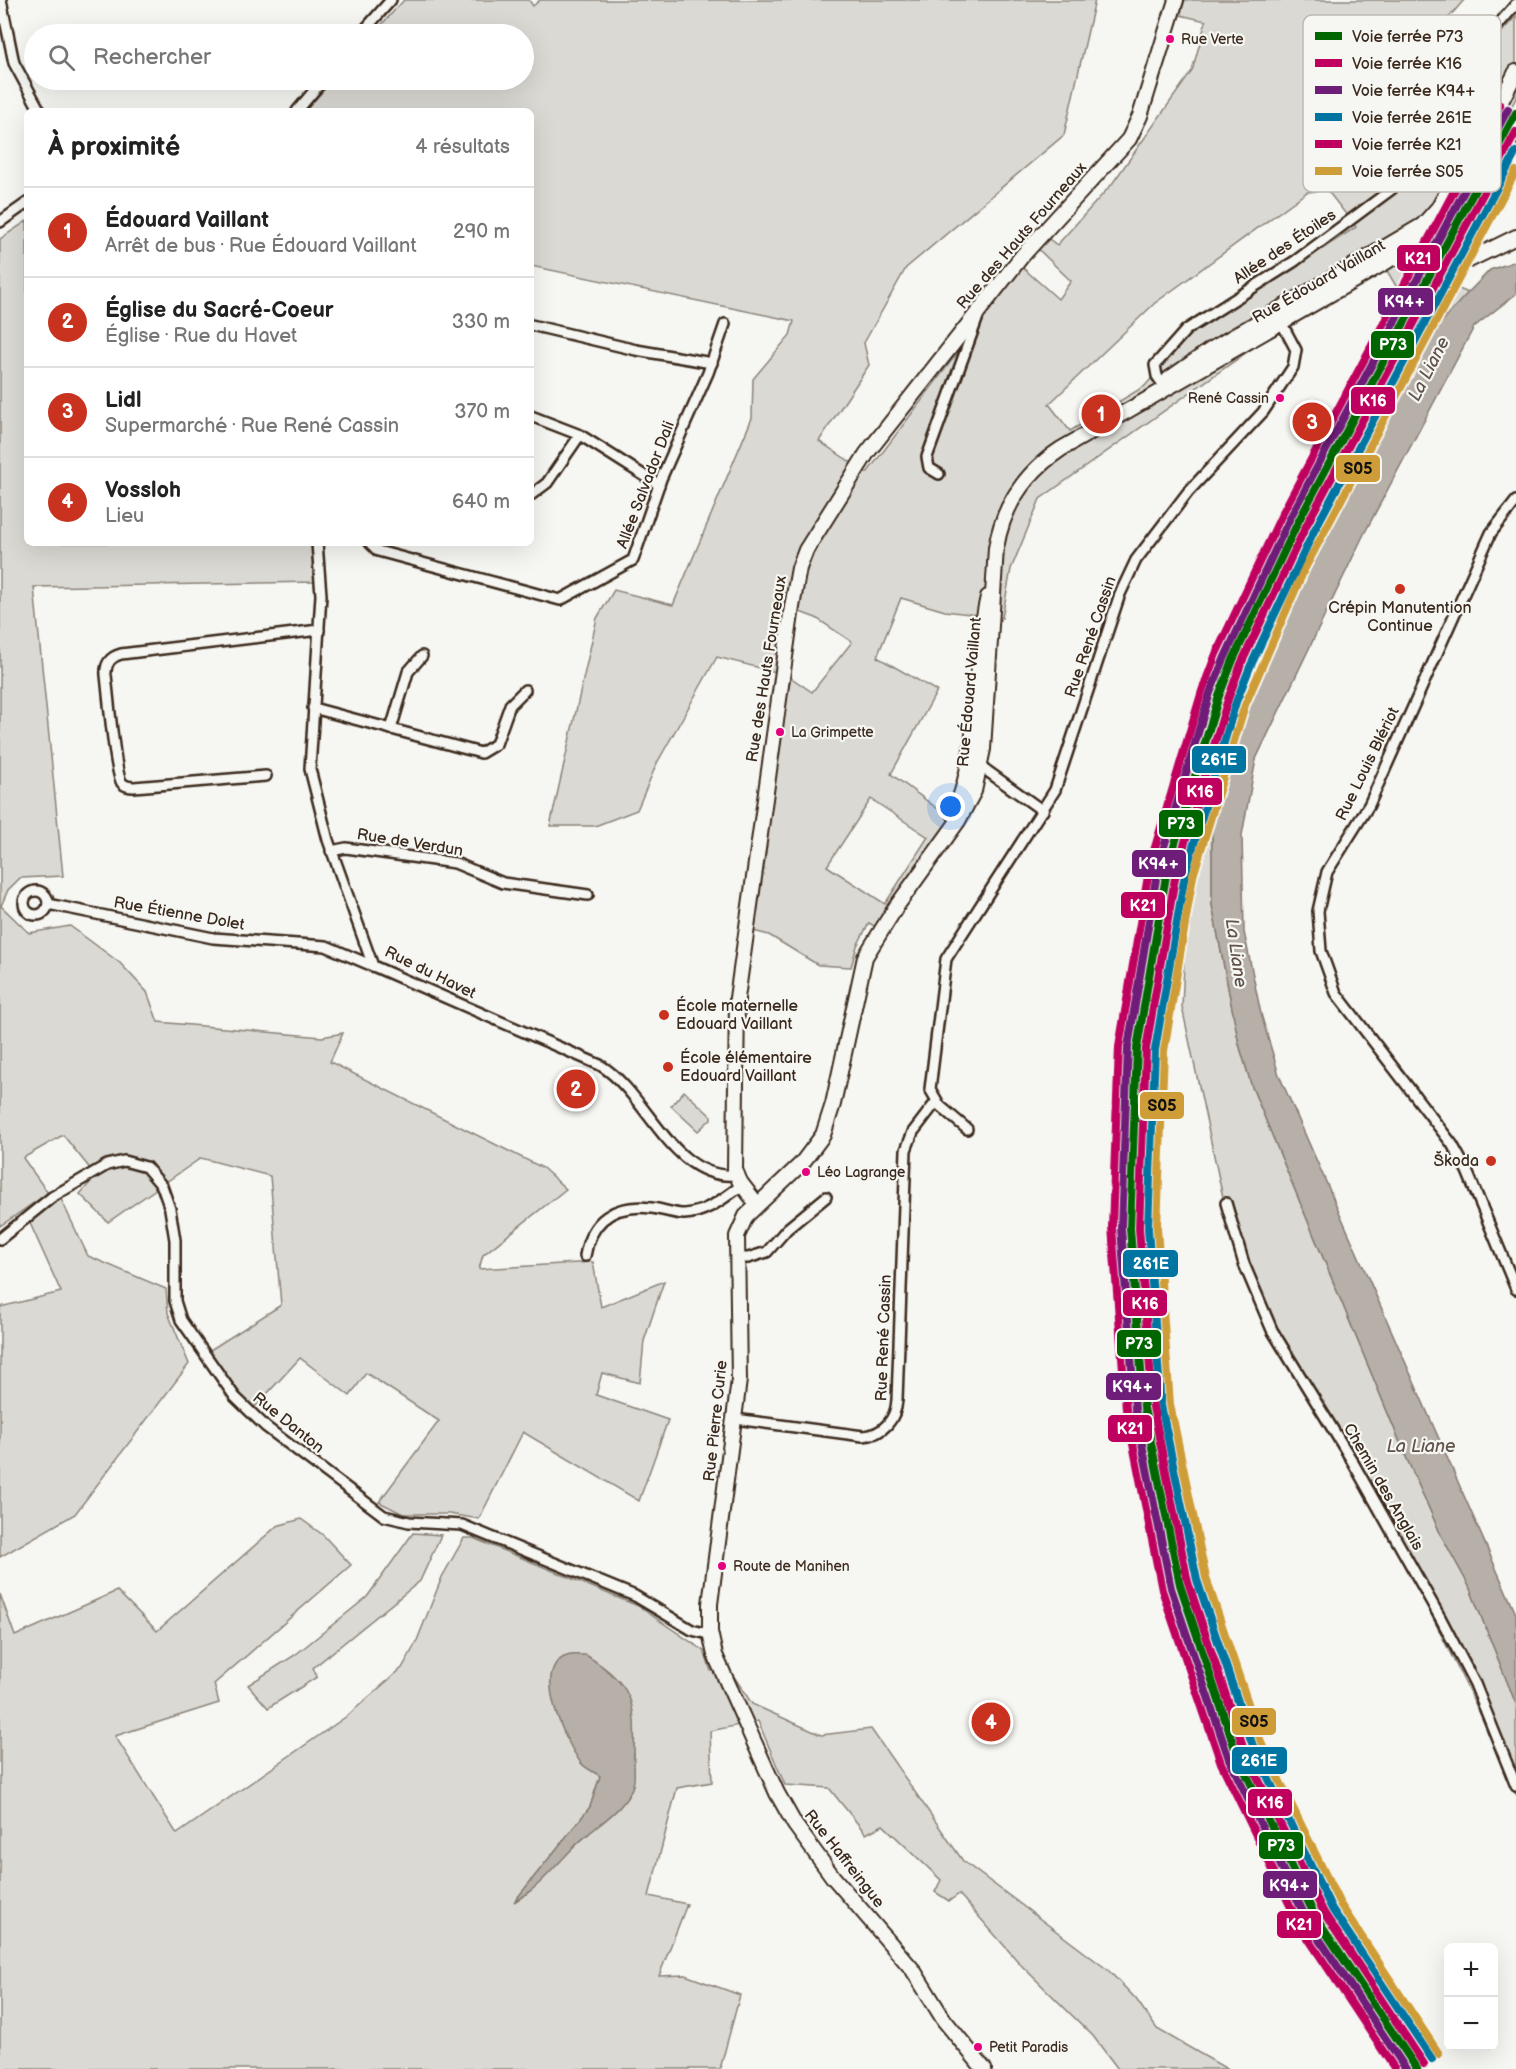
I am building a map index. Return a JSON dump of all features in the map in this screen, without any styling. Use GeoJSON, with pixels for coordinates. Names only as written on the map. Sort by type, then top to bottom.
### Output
{"type":"FeatureCollection","features":[{"type":"Feature","properties":{"kind":"street"},"geometry":{"type":"LineString","coordinates":[[1,0],[14,63],[24,81]]}},
{"type":"Feature","properties":{"kind":"street"},"geometry":{"type":"LineString","coordinates":[[370,24],[391,0]]}},
{"type":"Feature","properties":{"kind":"street","name":"Rue des Hauts Fourneaux"},"geometry":{"type":"LineString","coordinates":[[739,1180],[734,1095],[737,998],[799,568],[810,543],[867,453],[1027,251],[1129,139],[1140,116],[1176,0]]}},
{"type":"Feature","properties":{"kind":"street","name":"Allée des Étoiles"},"geometry":{"type":"LineString","coordinates":[[1501,22],[1516,4]]}},
{"type":"Feature","properties":{"kind":"street","name":"Rue Édouard Vaillant"},"geometry":{"type":"LineString","coordinates":[[1501,101],[1516,72]]}},
{"type":"Feature","properties":{"kind":"street"},"geometry":{"type":"LineString","coordinates":[[29,90],[38,108]]}},
{"type":"Feature","properties":{"kind":"street"},"geometry":{"type":"LineString","coordinates":[[300,108],[315,90]]}},
{"type":"Feature","properties":{"kind":"street","name":"Allée des Étoiles"},"geometry":{"type":"LineString","coordinates":[[1164,387],[1155,365],[1181,334],[1290,264],[1388,192]]}},
{"type":"Feature","properties":{"kind":"street","name":"Rue Édouard Vaillant"},"geometry":{"type":"LineString","coordinates":[[1279,317],[1386,262],[1423,249],[1434,223],[1453,192]]}},
{"type":"Feature","properties":{"kind":"street"},"geometry":{"type":"LineString","coordinates":[[0,222],[24,205]]}},
{"type":"Feature","properties":{"kind":"street"},"geometry":{"type":"LineString","coordinates":[[1423,249],[1431,243],[1434,223]]}},
{"type":"Feature","properties":{"kind":"street","name":"Rue Édouard Vaillant"},"geometry":{"type":"LineString","coordinates":[[757,1204],[802,1163],[825,1130],[833,1104],[865,957],[878,933],[966,808],[975,763],[981,629],[1004,517],[1028,477],[1061,449],[1279,317],[1394,243],[1434,223]]}},
{"type":"Feature","properties":{"kind":"street"},"geometry":{"type":"LineString","coordinates":[[1394,243],[1423,249],[1450,265],[1467,261],[1516,237]]}},
{"type":"Feature","properties":{"kind":"street"},"geometry":{"type":"LineString","coordinates":[[939,474],[929,468],[927,457],[982,306]]}},
{"type":"Feature","properties":{"kind":"street","name":"Rue René Cassin"},"geometry":{"type":"LineString","coordinates":[[735,1419],[863,1436],[878,1433],[892,1419],[897,1400],[906,1150],[914,1132],[936,1102],[930,1084],[944,963],[1058,785],[1120,594],[1136,560],[1188,492],[1263,412],[1294,364],[1296,350],[1279,317]]}},
{"type":"Feature","properties":{"kind":"street","name":"Allée Salvador Dali"},"geometry":{"type":"LineString","coordinates":[[373,546],[378,551],[564,600],[633,561],[658,485],[712,363],[725,324]]}},
{"type":"Feature","properties":{"kind":"street"},"geometry":{"type":"LineString","coordinates":[[534,326],[636,350],[712,363]]}},
{"type":"Feature","properties":{"kind":"street"},"geometry":{"type":"LineString","coordinates":[[534,417],[580,435],[658,485]]}},
{"type":"Feature","properties":{"kind":"street"},"geometry":{"type":"LineString","coordinates":[[534,493],[547,483],[580,435]]}},
{"type":"Feature","properties":{"kind":"street","name":"Rue Louis Blériot"},"geometry":{"type":"LineString","coordinates":[[1516,501],[1491,533],[1369,805],[1327,872],[1320,897],[1318,925],[1323,959],[1336,993],[1452,1144],[1516,1289]]}},
{"type":"Feature","properties":{"kind":"street","name":"Rue du Havet"},"geometry":{"type":"LineString","coordinates":[[317,546],[321,581],[310,769],[331,851],[374,966],[600,1065],[619,1080],[690,1162],[708,1172],[739,1180]]}},
{"type":"Feature","properties":{"kind":"street"},"geometry":{"type":"LineString","coordinates":[[266,776],[134,787],[124,784],[120,780],[117,764],[106,675],[107,663],[112,657],[121,654],[319,630]]}},
{"type":"Feature","properties":{"kind":"street"},"geometry":{"type":"LineString","coordinates":[[391,729],[408,672],[422,656]]}},
{"type":"Feature","properties":{"kind":"street"},"geometry":{"type":"LineString","coordinates":[[313,708],[481,753],[496,744],[510,705],[525,690]]}},
{"type":"Feature","properties":{"kind":"street"},"geometry":{"type":"LineString","coordinates":[[975,763],[1042,811]]}},
{"type":"Feature","properties":{"kind":"street","name":"Rue de Verdun"},"geometry":{"type":"LineString","coordinates":[[331,851],[346,848],[455,863],[503,883],[588,895]]}},
{"type":"Feature","properties":{"kind":"street","name":"Rue Étienne Dolet"},"geometry":{"type":"LineString","coordinates":[[48,904],[213,938],[326,946],[374,966]]}},
{"type":"Feature","properties":{"kind":"street"},"geometry":{"type":"LineString","coordinates":[[936,1102],[967,1129]]}},
{"type":"Feature","properties":{"kind":"street","name":"Rue Danton"},"geometry":{"type":"LineString","coordinates":[[0,1239],[52,1197],[86,1175],[119,1161],[142,1165],[156,1177],[168,1203],[174,1233],[175,1301],[181,1320],[239,1402],[267,1427],[384,1516],[404,1522],[462,1525],[635,1596],[692,1630],[699,1633],[710,1632]]}},
{"type":"Feature","properties":{"kind":"street"},"geometry":{"type":"LineString","coordinates":[[585,1256],[591,1232],[615,1211],[632,1206],[684,1214],[714,1205],[739,1180],[757,1204]]}},
{"type":"Feature","properties":{"kind":"street"},"geometry":{"type":"LineString","coordinates":[[735,1258],[752,1257],[767,1252],[787,1229],[826,1197]]}},
{"type":"Feature","properties":{"kind":"street","name":"Chemin des Anglais"},"geometry":{"type":"LineString","coordinates":[[1226,1203],[1244,1264],[1272,1330],[1351,1460],[1437,1611],[1475,1684],[1516,1786]]}},
{"type":"Feature","properties":{"kind":"street","name":"Rue Pierre Curie"},"geometry":{"type":"LineString","coordinates":[[713,1648],[710,1632],[711,1595],[740,1373],[735,1258],[738,1230],[746,1216],[757,1204]]}},
{"type":"Feature","properties":{"kind":"street","name":"Rue Haffreingue"},"geometry":{"type":"LineString","coordinates":[[713,1648],[726,1683],[795,1825],[833,1877],[913,1970],[949,2027],[984,2069]]}},
{"type":"Feature","properties":{"kind":"shaded area"},"geometry":{"type":"Polygon","coordinates":[[[404,0],[529,0],[533,6],[540,0],[1095,0],[1064,135],[906,268],[864,343],[869,365],[819,441],[867,473],[1022,267],[1058,299],[1071,281],[1038,249],[1049,239],[1057,245],[1112,184],[1192,71],[1206,21],[1180,15],[1185,0],[1464,0],[1451,15],[1303,15],[1303,192],[1307,192],[1155,303],[1049,404],[1070,431],[1145,386],[1185,338],[1356,227],[1329,192],[1466,192],[1406,303],[1386,269],[1260,343],[1040,499],[1011,569],[1002,618],[945,611],[901,598],[877,657],[937,691],[891,774],[962,827],[887,933],[869,923],[857,946],[851,967],[818,965],[769,935],[753,931],[790,677],[812,692],[852,642],[816,618],[784,606],[776,672],[717,657],[657,763],[637,810],[595,826],[550,826],[597,618],[614,590],[673,605],[752,418],[753,379],[790,335],[794,321],[534,267],[534,108],[308,108],[324,90],[534,90],[534,24],[382,24],[404,0]],[[871,799],[827,866],[885,904],[928,837],[871,799]]]}},
{"type":"Feature","properties":{"kind":"shaded area"},"geometry":{"type":"Polygon","coordinates":[[[1516,16],[1516,98],[1501,126],[1501,33],[1516,16]]]}},
{"type":"Feature","properties":{"kind":"shaded area"},"geometry":{"type":"Polygon","coordinates":[[[24,223],[24,546],[311,546],[315,582],[34,587],[63,876],[20,878],[8,890],[1,906],[29,933],[70,926],[120,963],[147,992],[158,1022],[322,1037],[343,1033],[330,1062],[543,1168],[566,1189],[483,1255],[479,1269],[593,1262],[601,1307],[664,1281],[644,1341],[640,1383],[602,1373],[596,1395],[668,1420],[639,1501],[523,1432],[479,1519],[449,1514],[403,1514],[379,1502],[439,1421],[366,1373],[350,1396],[300,1358],[253,1409],[207,1352],[281,1305],[270,1176],[201,1158],[108,1222],[80,1194],[96,1176],[63,1135],[23,1158],[48,1193],[0,1226],[0,239],[24,223]]]}},
{"type":"Feature","properties":{"kind":"shaded area"},"geometry":{"type":"Polygon","coordinates":[[[1446,283],[1468,293],[1436,329],[1395,394],[1338,497],[1268,640],[1222,758],[1212,808],[1212,905],[1239,1044],[1252,1087],[1407,1459],[1441,1535],[1469,1586],[1516,1704],[1516,1795],[1495,1744],[1423,1598],[1336,1440],[1277,1343],[1230,1230],[1182,1007],[1188,876],[1210,782],[1257,652],[1295,569],[1446,283]]]}},
{"type":"Feature","properties":{"kind":"shaded area"},"geometry":{"type":"Polygon","coordinates":[[[684,1091],[711,1116],[711,1119],[698,1131],[671,1106],[684,1091]]]}},
{"type":"Feature","properties":{"kind":"shaded area"},"geometry":{"type":"Polygon","coordinates":[[[61,1199],[88,1256],[166,1289],[168,1313],[189,1364],[75,1514],[0,1557],[0,1307],[61,1292],[29,1221],[61,1199]]]}},
{"type":"Feature","properties":{"kind":"shaded area"},"geometry":{"type":"Polygon","coordinates":[[[301,1519],[323,1535],[351,1565],[214,1684],[219,1703],[115,1736],[177,1834],[347,1716],[402,1668],[416,1643],[442,1577],[464,1538],[473,1538],[638,1606],[704,1651],[711,1671],[733,1675],[752,1704],[821,1735],[871,1729],[963,1861],[1108,1970],[1136,1999],[1157,2029],[1227,2069],[1118,2069],[1093,2036],[1022,1966],[959,1894],[949,1901],[935,1892],[941,1880],[883,1825],[866,1834],[829,1788],[785,1785],[758,1721],[710,1731],[712,1782],[677,1788],[649,1896],[687,1904],[659,1976],[685,1975],[740,1995],[720,2069],[0,2069],[0,1594],[15,1636],[117,1591],[157,1631],[277,1526],[301,1519]],[[600,1665],[600,1776],[590,1807],[515,1901],[620,1805],[633,1785],[634,1753],[600,1665]]]}},
{"type":"Feature","properties":{"kind":"shaded area"},"geometry":{"type":"Polygon","coordinates":[[[413,1533],[441,1535],[420,1581],[313,1668],[317,1677],[268,1708],[248,1685],[295,1655],[367,1597],[413,1533]]]}},
{"type":"Feature","properties":{"kind":"water","name":"La Liane"},"geometry":{"type":"Polygon","coordinates":[[[1516,261],[1516,294],[1474,327],[1363,536],[1256,759],[1242,835],[1244,932],[1261,1014],[1279,1075],[1516,1614],[1516,1704],[1469,1586],[1441,1535],[1407,1459],[1252,1087],[1239,1044],[1212,905],[1212,808],[1222,758],[1268,640],[1292,587],[1395,394],[1436,329],[1460,301],[1490,270],[1516,261]]]}},
{"type":"Feature","properties":{"kind":"water"},"geometry":{"type":"Polygon","coordinates":[[[569,1655],[586,1655],[614,1676],[628,1696],[632,1707],[634,1720],[633,1785],[616,1811],[581,1840],[538,1884],[514,1902],[590,1807],[600,1776],[583,1765],[567,1740],[554,1706],[551,1690],[551,1675],[556,1663],[569,1655]]]}},
{"type":"Feature","properties":{"kind":"railway"},"geometry":{"type":"LineString","coordinates":[[1501,170],[1516,143]]}},
{"type":"Feature","properties":{"kind":"railway"},"geometry":{"type":"LineString","coordinates":[[1459,247],[1489,192]]}},
{"type":"Feature","properties":{"kind":"rail line","name":"K94+"},"geometry":{"type":"LineString","coordinates":[[1501,122],[1508,109]]}},
{"type":"Feature","properties":{"kind":"rail line","name":"P73"},"geometry":{"type":"LineString","coordinates":[[1501,141],[1516,113]]}},
{"type":"Feature","properties":{"kind":"rail line","name":"K16"},"geometry":{"type":"LineString","coordinates":[[1501,160],[1516,132]]}},
{"type":"Feature","properties":{"kind":"rail line","name":"261E"},"geometry":{"type":"LineString","coordinates":[[1501,180],[1516,152]]}},
{"type":"Feature","properties":{"kind":"rail line","name":"S05"},"geometry":{"type":"LineString","coordinates":[[1439,2054],[1340,1904],[1262,1745],[1206,1578],[1170,1404],[1157,1228],[1164,1051],[1193,876],[1245,705],[1305,568],[1516,171]]}},
{"type":"Feature","properties":{"kind":"rail line","name":"K21"},"geometry":{"type":"LineString","coordinates":[[1395,2069],[1300,1926],[1221,1763],[1162,1590],[1126,1409],[1112,1227],[1119,1047],[1150,864],[1202,691],[1216,654],[1282,514],[1454,192]]}},
{"type":"Feature","properties":{"kind":"rail line","name":"K94+"},"geometry":{"type":"LineString","coordinates":[[1406,2069],[1308,1922],[1229,1759],[1171,1588],[1135,1409],[1121,1228],[1128,1047],[1158,867],[1210,693],[1290,518],[1464,192]]}},
{"type":"Feature","properties":{"kind":"rail line","name":"P73"},"geometry":{"type":"LineString","coordinates":[[1417,2069],[1316,1918],[1237,1755],[1180,1585],[1144,1408],[1130,1228],[1137,1048],[1167,870],[1219,696],[1233,660],[1298,522],[1474,192]]}},
{"type":"Feature","properties":{"kind":"rail line","name":"K16"},"geometry":{"type":"LineString","coordinates":[[1424,2064],[1324,1913],[1245,1752],[1188,1582],[1153,1407],[1139,1228],[1146,1049],[1176,872],[1228,699],[1241,664],[1306,526],[1484,192]]}},
{"type":"Feature","properties":{"kind":"rail line","name":"261E"},"geometry":{"type":"LineString","coordinates":[[1432,2059],[1332,1909],[1254,1749],[1197,1580],[1161,1405],[1148,1228],[1155,1050],[1185,874],[1236,702],[1314,531],[1495,192]]}},
{"type":"Feature","properties":{"kind":"place","name":"Rue Verte"},"geometry":{"type":"Point","coordinates":[1170,39]}},
{"type":"Feature","properties":{"kind":"place","name":"René Cassin"},"geometry":{"type":"Point","coordinates":[1280,398]}},
{"type":"Feature","properties":{"kind":"place","name":"Édouard Vaillant"},"geometry":{"type":"Point","coordinates":[1101,414]}},
{"type":"Feature","properties":{"kind":"place","name":"Lidl"},"geometry":{"type":"Point","coordinates":[1312,422]}},
{"type":"Feature","properties":{"kind":"place","name":"Crépin Manutention Continue"},"geometry":{"type":"Point","coordinates":[1400,589]}},
{"type":"Feature","properties":{"kind":"place","name":"La Grimpette"},"geometry":{"type":"Point","coordinates":[780,732]}},
{"type":"Feature","properties":{"kind":"place","name":"École maternelle Edouard Vaillant"},"geometry":{"type":"Point","coordinates":[664,1015]}},
{"type":"Feature","properties":{"kind":"place","name":"École élémentaire Edouard Vaillant"},"geometry":{"type":"Point","coordinates":[668,1067]}},
{"type":"Feature","properties":{"kind":"place","name":"Église du Sacré-Coeur"},"geometry":{"type":"Point","coordinates":[576,1089]}},
{"type":"Feature","properties":{"kind":"place","name":"Škoda"},"geometry":{"type":"Point","coordinates":[1491,1161]}},
{"type":"Feature","properties":{"kind":"place","name":"Léo Lagrange"},"geometry":{"type":"Point","coordinates":[806,1172]}},
{"type":"Feature","properties":{"kind":"place","name":"Route de Manihen"},"geometry":{"type":"Point","coordinates":[722,1566]}},
{"type":"Feature","properties":{"kind":"place","name":"Vossloh"},"geometry":{"type":"Point","coordinates":[991,1722]}},
{"type":"Feature","properties":{"kind":"place","name":"Petit Paradis"},"geometry":{"type":"Point","coordinates":[978,2047]}}]}
